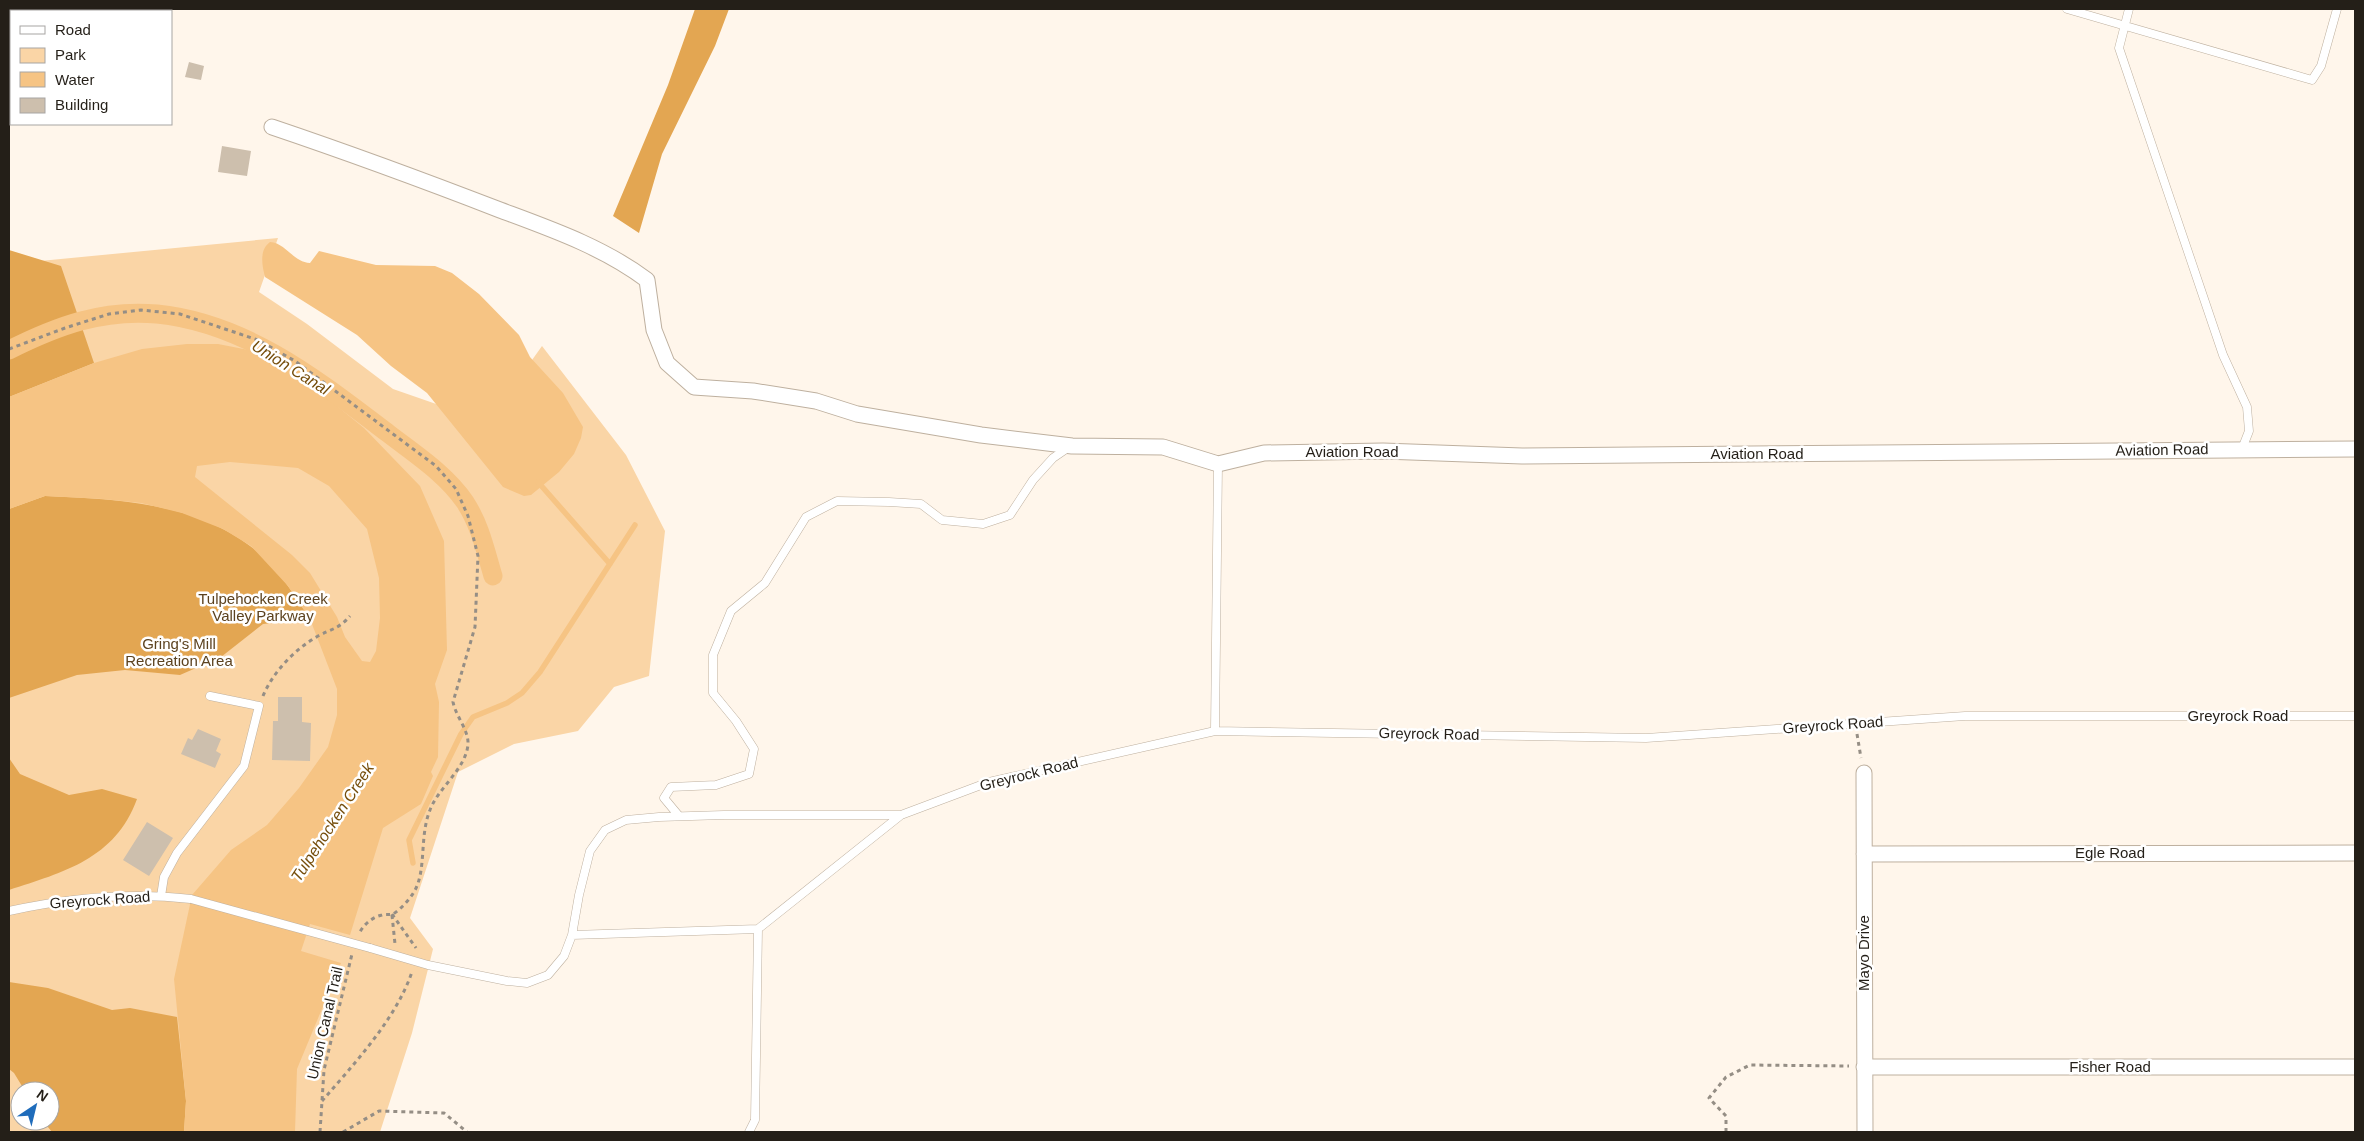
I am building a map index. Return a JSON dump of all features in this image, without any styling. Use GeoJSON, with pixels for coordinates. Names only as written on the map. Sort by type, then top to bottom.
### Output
{"type":"FeatureCollection","features":[{"type":"Feature","properties":{"kind":"street"},"geometry":{"type":"LineString","coordinates":[[272,127],[386,166],[494,207],[602,251],[624,263],[647,280],[654,330],[667,363],[694,387],[753,391],[816,401],[857,414],[938,428],[1072,446],[1163,447],[1218,464]]}},
{"type":"Feature","properties":{"kind":"street","name":"Aviation Road"},"geometry":{"type":"LineString","coordinates":[[1218,464],[1264,453],[1353,451],[1532,456],[2355,449]]}},
{"type":"Feature","properties":{"kind":"street","name":"Mayo Drive"},"geometry":{"type":"LineString","coordinates":[[1864,773],[1865,1132]]}},
{"type":"Feature","properties":{"kind":"street","name":"Egle Road"},"geometry":{"type":"LineString","coordinates":[[1864,854],[2355,856]]}},
{"type":"Feature","properties":{"kind":"street","name":"Fisher Road"},"geometry":{"type":"LineString","coordinates":[[1864,1066],[2355,1067]]}},
{"type":"Feature","properties":{"kind":"lane"},"geometry":{"type":"LineString","coordinates":[[2067,9],[2125,24],[2312,80],[2321,66],[2337,9]]}},
{"type":"Feature","properties":{"kind":"lane"},"geometry":{"type":"LineString","coordinates":[[2129,9],[2119,48],[2223,354],[2247,407],[2249,431],[2242,449]]}},
{"type":"Feature","properties":{"kind":"lane"},"geometry":{"type":"LineString","coordinates":[[679,816],[664,798],[671,787],[716,785],[749,774],[754,749],[713,693],[713,655],[731,611],[765,583],[806,517],[837,501],[890,502],[921,504],[942,520],[983,524],[1010,515],[1046,465],[1053,458],[1072,446]]}},
{"type":"Feature","properties":{"kind":"lane"},"geometry":{"type":"LineString","coordinates":[[1215,731],[1218,464]]}},
{"type":"Feature","properties":{"kind":"lane"},"geometry":{"type":"LineString","coordinates":[[161,896],[164,877],[177,853],[244,766],[259,706],[210,696]]}},
{"type":"Feature","properties":{"kind":"lane","name":"Greyrock Road"},"geometry":{"type":"LineString","coordinates":[[758,928],[901,815],[989,782],[1215,731],[1646,738],[1965,716],[2355,716]]}},
{"type":"Feature","properties":{"kind":"lane","name":"Greyrock Road"},"geometry":{"type":"LineString","coordinates":[[9,911],[47,903],[161,896],[191,899],[416,960],[428,965],[498,980],[527,983],[548,974],[564,956],[572,935],[579,894],[590,850],[605,830],[626,820],[679,816],[901,815]]}},
{"type":"Feature","properties":{"kind":"lane"},"geometry":{"type":"LineString","coordinates":[[572,935],[758,928],[755,1120],[750,1132]]}},
{"type":"Feature","properties":{"kind":"path"},"geometry":{"type":"LineString","coordinates":[[9,349],[108,314],[141,310],[180,314],[258,340],[295,361],[436,466],[456,489],[468,516],[478,556],[475,627],[453,702],[468,736],[467,749],[456,771],[440,790],[430,810],[422,837],[422,873],[415,891],[405,904],[392,914],[380,915],[362,927],[357,937]]}},
{"type":"Feature","properties":{"kind":"path"},"geometry":{"type":"LineString","coordinates":[[259,706],[267,686],[295,653],[318,636],[341,627],[350,616]]}},
{"type":"Feature","properties":{"kind":"path"},"geometry":{"type":"LineString","coordinates":[[1855,724],[1864,773]]}},
{"type":"Feature","properties":{"kind":"path"},"geometry":{"type":"LineString","coordinates":[[391,945],[395,945],[392,914]]}},
{"type":"Feature","properties":{"kind":"path"},"geometry":{"type":"LineString","coordinates":[[321,1102],[355,1063],[394,1007],[408,982],[416,960],[416,948],[392,914]]}},
{"type":"Feature","properties":{"kind":"path","name":"Union Canal Trail"},"geometry":{"type":"LineString","coordinates":[[320,1132],[324,1070],[353,950]]}},
{"type":"Feature","properties":{"kind":"path"},"geometry":{"type":"LineString","coordinates":[[1726,1132],[1726,1116],[1709,1098],[1726,1077],[1750,1065],[1864,1066]]}},
{"type":"Feature","properties":{"kind":"path"},"geometry":{"type":"LineString","coordinates":[[343,1132],[379,1111],[444,1113],[467,1132]]}},
{"type":"Feature","properties":{"kind":"green space"},"geometry":{"type":"Polygon","coordinates":[[[695,9],[729,9],[715,46],[662,154],[639,233],[613,216],[668,85],[695,9]]]}},
{"type":"Feature","properties":{"kind":"green space","name":"Tulpehocken Creek Valley Parkway"},"geometry":{"type":"Polygon","coordinates":[[[278,238],[259,292],[307,324],[393,389],[488,422],[542,346],[626,455],[665,531],[649,676],[614,687],[578,731],[514,744],[458,772],[410,918],[433,949],[412,1033],[380,1132],[9,1132],[9,264],[278,238]]]}},
{"type":"Feature","properties":{"kind":"green space"},"geometry":{"type":"Polygon","coordinates":[[[9,250],[61,266],[94,363],[9,397],[9,250]]]}},
{"type":"Feature","properties":{"kind":"green space","name":"Gring's Mill Recreation Area"},"geometry":{"type":"Polygon","coordinates":[[[45,496],[98,499],[152,506],[203,520],[227,531],[268,561],[310,619],[263,624],[221,657],[180,675],[125,670],[77,675],[9,698],[9,509],[45,496]]]}},
{"type":"Feature","properties":{"kind":"green space"},"geometry":{"type":"Polygon","coordinates":[[[9,758],[20,774],[69,795],[102,789],[137,799],[127,819],[115,836],[101,849],[68,869],[9,890],[9,758]]]}},
{"type":"Feature","properties":{"kind":"green space"},"geometry":{"type":"Polygon","coordinates":[[[9,982],[48,988],[112,1010],[130,1008],[177,1017],[186,1101],[184,1132],[52,1132],[60,1131],[60,1081],[19,1081],[9,1069],[9,982]]]}},
{"type":"Feature","properties":{"kind":"water"},"geometry":{"type":"Polygon","coordinates":[[[270,242],[276,243],[304,262],[310,263],[319,251],[376,265],[435,266],[452,273],[479,294],[519,335],[530,357],[563,393],[583,427],[581,438],[574,454],[559,472],[531,495],[524,496],[503,487],[427,393],[391,366],[357,335],[265,277],[262,263],[263,253],[270,242]]]}},
{"type":"Feature","properties":{"kind":"water","name":"Tulpehocken Creek"},"geometry":{"type":"Polygon","coordinates":[[[187,344],[218,344],[254,351],[317,390],[364,428],[420,486],[444,541],[447,650],[435,684],[439,702],[438,757],[431,772],[433,776],[421,804],[383,828],[350,935],[310,924],[301,951],[341,963],[297,1069],[295,1132],[184,1132],[186,1101],[174,979],[192,895],[231,850],[267,825],[299,788],[328,747],[337,715],[337,689],[310,619],[288,586],[251,546],[223,529],[182,513],[141,503],[45,496],[9,509],[9,397],[94,363],[142,349],[187,344]],[[230,462],[197,466],[195,477],[292,555],[310,573],[337,617],[345,637],[362,661],[370,662],[376,651],[380,618],[379,578],[367,529],[329,486],[298,468],[230,462]]]}},
{"type":"Feature","properties":{"kind":"building"},"geometry":{"type":"Polygon","coordinates":[[[189,62],[204,66],[201,80],[185,77],[189,62]]]}},
{"type":"Feature","properties":{"kind":"building"},"geometry":{"type":"Polygon","coordinates":[[[222,146],[251,151],[247,176],[218,172],[222,146]]]}},
{"type":"Feature","properties":{"kind":"building"},"geometry":{"type":"Polygon","coordinates":[[[278,697],[302,697],[302,722],[311,723],[310,761],[272,760],[273,721],[278,721],[278,697]]]}},
{"type":"Feature","properties":{"kind":"building"},"geometry":{"type":"Polygon","coordinates":[[[198,729],[221,739],[216,751],[221,754],[215,768],[181,754],[188,738],[192,740],[198,729]]]}},
{"type":"Feature","properties":{"kind":"building"},"geometry":{"type":"Polygon","coordinates":[[[147,822],[173,838],[149,876],[123,860],[147,822]]]}},
{"type":"Feature","properties":{"kind":"waterway","name":"Union Canal"},"geometry":{"type":"LineString","coordinates":[[9,350],[80,321],[117,314],[137,313],[157,314],[190,320],[221,329],[252,342],[309,375],[336,394],[449,482],[465,502],[475,519],[493,576]]}},
{"type":"Feature","properties":{"kind":"waterway"},"geometry":{"type":"LineString","coordinates":[[538,482],[610,564]]}},
{"type":"Feature","properties":{"kind":"waterway"},"geometry":{"type":"LineString","coordinates":[[413,863],[409,840],[461,734],[473,717],[507,703],[522,693],[540,672],[635,525]]}}]}
